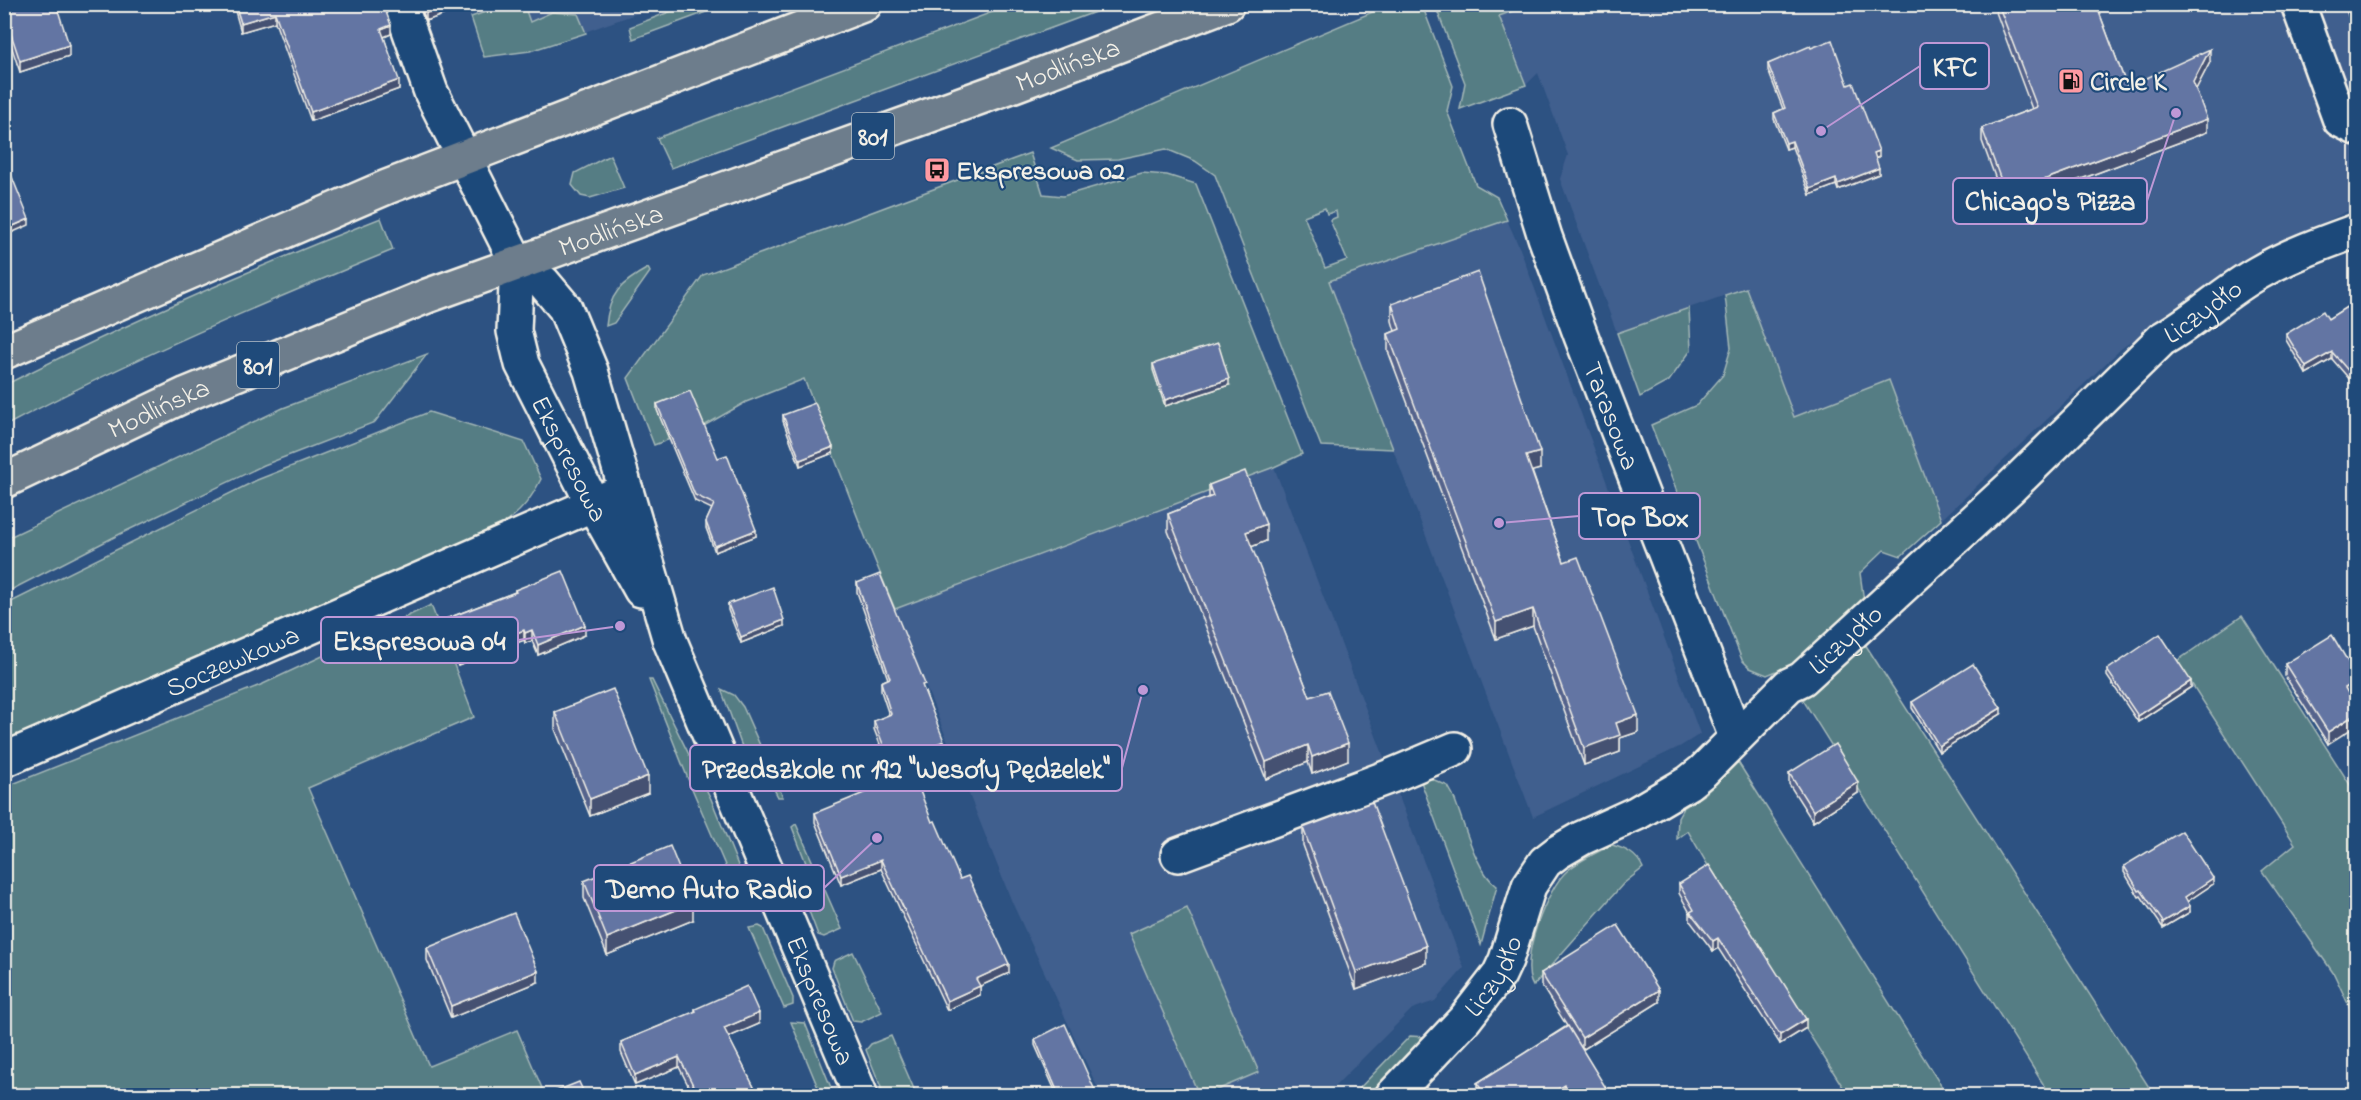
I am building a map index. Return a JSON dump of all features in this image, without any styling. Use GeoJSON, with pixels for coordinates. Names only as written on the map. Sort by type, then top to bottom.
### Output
{"type":"FeatureCollection","features":[{"type":"Feature","properties":{"kind":"main road"},"geometry":{"type":"LineString","coordinates":[[4,352],[387,187],[865,4]]}},
{"type":"Feature","properties":{"kind":"main road","name":"Modlińska"},"geometry":{"type":"LineString","coordinates":[[4,481],[187,394],[427,296],[1014,85],[1227,4]]}},
{"type":"Feature","properties":{"kind":"street","name":"Ekspresowa"},"geometry":{"type":"LineString","coordinates":[[400,4],[431,92],[517,263],[543,282],[565,308],[591,371],[670,641]]}},
{"type":"Feature","properties":{"kind":"street"},"geometry":{"type":"LineString","coordinates":[[2298,4],[2340,120],[2356,128]]}},
{"type":"Feature","properties":{"kind":"street","name":"Tarasowa"},"geometry":{"type":"LineString","coordinates":[[1510,124],[1545,237],[1581,336],[1736,737]]}},
{"type":"Feature","properties":{"kind":"street","name":"Liczydło"},"geometry":{"type":"LineString","coordinates":[[1392,1095],[1465,1019],[1499,975],[1506,960],[1529,886],[1545,862],[1582,838],[1637,813],[1688,783],[1789,685],[1802,679],[2010,488],[2162,339],[2177,331],[2257,274],[2310,248],[2356,231]]}},
{"type":"Feature","properties":{"kind":"street","name":"Ekspresowa"},"geometry":{"type":"LineString","coordinates":[[517,263],[514,331],[522,364],[593,504],[670,641],[861,1095]]}},
{"type":"Feature","properties":{"kind":"street","name":"Soczewkowa"},"geometry":{"type":"LineString","coordinates":[[4,760],[626,490]]}},
{"type":"Feature","properties":{"kind":"street"},"geometry":{"type":"LineString","coordinates":[[1179,855],[1391,776],[1455,749]]}},
{"type":"Feature","properties":{"kind":"shaded area"},"geometry":{"type":"Polygon","coordinates":[[[1530,4],[2356,5],[2356,207],[2252,257],[2122,348],[1941,520],[1889,381],[1794,417],[1746,288],[1617,333],[1560,179],[1568,155],[1538,73],[1526,85],[1499,16],[1530,4]]]}},
{"type":"Feature","properties":{"kind":"shaded area"},"geometry":{"type":"Polygon","coordinates":[[[524,5],[661,5],[539,48],[524,5]]]}},
{"type":"Feature","properties":{"kind":"shaded area"},"geometry":{"type":"Polygon","coordinates":[[[1507,220],[1520,249],[1700,734],[1681,746],[1533,817],[1329,281],[1507,220]]]}},
{"type":"Feature","properties":{"kind":"shaded area"},"geometry":{"type":"Polygon","coordinates":[[[1274,467],[1464,968],[1435,1001],[1412,1009],[1326,1095],[1101,1095],[1012,902],[895,609],[1274,467]]]}},
{"type":"Feature","properties":{"kind":"green space"},"geometry":{"type":"Polygon","coordinates":[[[690,4],[725,5],[633,39],[630,27],[690,4]]]}},
{"type":"Feature","properties":{"kind":"green space"},"geometry":{"type":"Polygon","coordinates":[[[505,5],[524,5],[530,22],[552,12],[578,14],[586,33],[530,51],[484,57],[471,17],[505,5]]]}},
{"type":"Feature","properties":{"kind":"green space"},"geometry":{"type":"Polygon","coordinates":[[[1011,5],[1114,5],[671,168],[657,138],[1011,5]]]}},
{"type":"Feature","properties":{"kind":"green space"},"geometry":{"type":"Polygon","coordinates":[[[1389,5],[1422,5],[1453,86],[1447,111],[1476,185],[1497,197],[1507,220],[1329,281],[1393,449],[1321,446],[1215,175],[1195,161],[1166,149],[1118,159],[1078,160],[1051,148],[1389,5]],[[1325,208],[1304,216],[1325,268],[1347,260],[1330,220],[1337,217],[1336,211],[1327,214],[1325,208]]]}},
{"type":"Feature","properties":{"kind":"green space"},"geometry":{"type":"Polygon","coordinates":[[[1435,5],[1530,5],[1499,16],[1526,85],[1460,109],[1465,83],[1435,5]]]}},
{"type":"Feature","properties":{"kind":"green space"},"geometry":{"type":"Polygon","coordinates":[[[1030,153],[1043,194],[1063,196],[1142,173],[1167,175],[1196,184],[1302,454],[1274,467],[895,609],[804,379],[746,402],[702,427],[654,445],[628,378],[703,275],[1030,153]]]}},
{"type":"Feature","properties":{"kind":"green space"},"geometry":{"type":"Polygon","coordinates":[[[610,155],[624,188],[590,198],[581,196],[572,185],[575,173],[610,155]]]}},
{"type":"Feature","properties":{"kind":"green space"},"geometry":{"type":"Polygon","coordinates":[[[381,218],[393,250],[197,333],[52,401],[5,426],[5,385],[191,297],[381,218]]]}},
{"type":"Feature","properties":{"kind":"green space"},"geometry":{"type":"Polygon","coordinates":[[[648,268],[650,272],[614,323],[606,326],[610,305],[618,290],[648,268]]]}},
{"type":"Feature","properties":{"kind":"green space"},"geometry":{"type":"Polygon","coordinates":[[[1746,288],[1794,417],[1889,380],[1941,520],[1901,556],[1884,550],[1860,573],[1865,609],[1795,667],[1784,668],[1767,675],[1750,668],[1742,660],[1651,425],[1697,405],[1723,375],[1731,348],[1725,295],[1746,288]]]}},
{"type":"Feature","properties":{"kind":"green space"},"geometry":{"type":"Polygon","coordinates":[[[1689,308],[1691,350],[1669,381],[1640,397],[1617,333],[1689,308]]]}},
{"type":"Feature","properties":{"kind":"green space"},"geometry":{"type":"Polygon","coordinates":[[[427,354],[375,422],[264,465],[120,534],[5,593],[5,539],[283,408],[427,354]]]}},
{"type":"Feature","properties":{"kind":"green space"},"geometry":{"type":"Polygon","coordinates":[[[429,412],[524,442],[541,479],[534,493],[510,519],[5,743],[5,605],[257,480],[429,412]]]}},
{"type":"Feature","properties":{"kind":"green space"},"geometry":{"type":"Polygon","coordinates":[[[431,605],[474,717],[308,788],[429,1066],[517,1030],[545,1095],[5,1095],[5,787],[263,684],[431,605]]]}},
{"type":"Feature","properties":{"kind":"green space"},"geometry":{"type":"Polygon","coordinates":[[[2242,616],[2356,794],[2356,1021],[2334,974],[2262,871],[2295,844],[2177,661],[2242,616]]]}},
{"type":"Feature","properties":{"kind":"green space"},"geometry":{"type":"Polygon","coordinates":[[[1865,644],[2154,1095],[2050,1095],[1803,700],[1865,644]]]}},
{"type":"Feature","properties":{"kind":"green space"},"geometry":{"type":"Polygon","coordinates":[[[649,680],[652,680],[711,799],[746,885],[748,893],[743,901],[740,900],[690,784],[649,680]]]}},
{"type":"Feature","properties":{"kind":"green space"},"geometry":{"type":"Polygon","coordinates":[[[721,689],[734,695],[743,707],[783,797],[778,797],[772,785],[749,766],[721,689]]]}},
{"type":"Feature","properties":{"kind":"green space"},"geometry":{"type":"Polygon","coordinates":[[[1738,762],[1947,1095],[1848,1095],[1769,971],[1688,831],[1677,839],[1678,817],[1683,808],[1705,794],[1738,762]]]}},
{"type":"Feature","properties":{"kind":"green space"},"geometry":{"type":"Polygon","coordinates":[[[1430,778],[1448,786],[1476,857],[1489,879],[1497,886],[1481,945],[1420,779],[1430,778]]]}},
{"type":"Feature","properties":{"kind":"green space"},"geometry":{"type":"Polygon","coordinates":[[[796,824],[842,929],[824,937],[818,935],[793,869],[806,863],[792,827],[796,824]]]}},
{"type":"Feature","properties":{"kind":"green space"},"geometry":{"type":"Polygon","coordinates":[[[1612,845],[1630,853],[1638,859],[1643,868],[1623,884],[1533,986],[1529,975],[1532,944],[1543,909],[1551,893],[1559,880],[1572,867],[1612,845]]]}},
{"type":"Feature","properties":{"kind":"green space"},"geometry":{"type":"Polygon","coordinates":[[[1187,908],[1259,1072],[1205,1095],[1199,1095],[1129,934],[1187,908]]]}},
{"type":"Feature","properties":{"kind":"green space"},"geometry":{"type":"Polygon","coordinates":[[[759,926],[763,928],[793,998],[793,1005],[784,1008],[749,928],[759,926]]]}},
{"type":"Feature","properties":{"kind":"green space"},"geometry":{"type":"Polygon","coordinates":[[[853,952],[882,1012],[861,1022],[853,1021],[832,968],[834,961],[853,952]]]}},
{"type":"Feature","properties":{"kind":"green space"},"geometry":{"type":"Polygon","coordinates":[[[791,1022],[805,1023],[834,1095],[821,1095],[791,1022]]]}},
{"type":"Feature","properties":{"kind":"green space"},"geometry":{"type":"Polygon","coordinates":[[[891,1036],[914,1089],[899,1095],[884,1095],[866,1050],[871,1044],[891,1036]]]}},
{"type":"Feature","properties":{"kind":"green space"},"geometry":{"type":"Polygon","coordinates":[[[1410,1036],[1425,1037],[1371,1095],[1352,1096],[1410,1036]]]}},
{"type":"Feature","properties":{"kind":"building"},"geometry":{"type":"Polygon","coordinates":[[[4,4],[56,4],[69,45],[20,61],[4,13],[4,4]]]}},
{"type":"Feature","properties":{"kind":"building"},"geometry":{"type":"Polygon","coordinates":[[[235,4],[383,4],[391,25],[381,29],[399,80],[311,112],[275,13],[241,23],[235,4]]]}},
{"type":"Feature","properties":{"kind":"building"},"geometry":{"type":"Polygon","coordinates":[[[423,4],[448,4],[426,13],[423,4]]]}},
{"type":"Feature","properties":{"kind":"building"},"geometry":{"type":"Polygon","coordinates":[[[1998,4],[2096,4],[2127,87],[2210,49],[2193,82],[2207,119],[2006,194],[1982,128],[2037,107],[1998,4]]]}},
{"type":"Feature","properties":{"kind":"building"},"geometry":{"type":"Polygon","coordinates":[[[2350,4],[2356,4],[2356,21],[2350,4]]]}},
{"type":"Feature","properties":{"kind":"building"},"geometry":{"type":"Polygon","coordinates":[[[1832,40],[1848,85],[1853,83],[1879,151],[1874,153],[1879,168],[1838,184],[1836,179],[1810,189],[1792,141],[1786,143],[1774,113],[1785,108],[1768,64],[1810,46],[1811,48],[1832,40]]]}},
{"type":"Feature","properties":{"kind":"building"},"geometry":{"type":"Polygon","coordinates":[[[12,177],[29,219],[4,230],[4,180],[12,177]]]}},
{"type":"Feature","properties":{"kind":"building"},"geometry":{"type":"Polygon","coordinates":[[[1478,272],[1540,452],[1526,456],[1564,562],[1578,557],[1638,715],[1616,723],[1620,735],[1584,748],[1533,609],[1496,622],[1388,334],[1400,329],[1392,304],[1478,272]]]}},
{"type":"Feature","properties":{"kind":"building"},"geometry":{"type":"Polygon","coordinates":[[[2356,301],[2356,373],[2352,375],[2332,352],[2306,367],[2286,334],[2323,311],[2328,319],[2356,301]]]}},
{"type":"Feature","properties":{"kind":"building"},"geometry":{"type":"Polygon","coordinates":[[[1218,343],[1229,379],[1165,400],[1153,364],[1218,343]]]}},
{"type":"Feature","properties":{"kind":"building"},"geometry":{"type":"Polygon","coordinates":[[[690,391],[718,458],[727,455],[756,530],[715,546],[706,522],[714,504],[695,495],[657,404],[690,391]]]}},
{"type":"Feature","properties":{"kind":"building"},"geometry":{"type":"Polygon","coordinates":[[[815,403],[833,447],[800,460],[783,415],[815,403]]]}},
{"type":"Feature","properties":{"kind":"building"},"geometry":{"type":"Polygon","coordinates":[[[1245,471],[1266,524],[1246,532],[1310,697],[1328,691],[1348,743],[1312,757],[1308,745],[1266,762],[1168,514],[1213,496],[1209,485],[1245,471]]]}},
{"type":"Feature","properties":{"kind":"building"},"geometry":{"type":"Polygon","coordinates":[[[563,571],[585,625],[538,645],[532,630],[525,633],[524,630],[458,656],[443,620],[563,571]]]}},
{"type":"Feature","properties":{"kind":"building"},"geometry":{"type":"Polygon","coordinates":[[[880,574],[925,684],[922,685],[944,741],[890,762],[874,721],[891,714],[881,682],[890,678],[857,583],[880,574]]]}},
{"type":"Feature","properties":{"kind":"building"},"geometry":{"type":"Polygon","coordinates":[[[773,587],[784,620],[741,637],[728,604],[773,587]]]}},
{"type":"Feature","properties":{"kind":"building"},"geometry":{"type":"Polygon","coordinates":[[[2160,634],[2191,681],[2138,716],[2107,670],[2160,634]]]}},
{"type":"Feature","properties":{"kind":"building"},"geometry":{"type":"Polygon","coordinates":[[[2332,635],[2356,675],[2356,681],[2345,688],[2356,707],[2356,714],[2328,732],[2285,664],[2332,635]]]}},
{"type":"Feature","properties":{"kind":"building"},"geometry":{"type":"Polygon","coordinates":[[[1973,664],[2001,708],[1939,746],[1912,702],[1973,664]]]}},
{"type":"Feature","properties":{"kind":"building"},"geometry":{"type":"Polygon","coordinates":[[[613,689],[648,776],[590,799],[555,712],[613,689]]]}},
{"type":"Feature","properties":{"kind":"building"},"geometry":{"type":"Polygon","coordinates":[[[1835,744],[1858,782],[1813,811],[1789,773],[1835,744]]]}},
{"type":"Feature","properties":{"kind":"building"},"geometry":{"type":"Polygon","coordinates":[[[913,773],[932,822],[935,821],[960,879],[968,876],[1009,964],[976,979],[980,986],[947,1001],[881,860],[841,876],[815,813],[913,773]]]}},
{"type":"Feature","properties":{"kind":"building"},"geometry":{"type":"Polygon","coordinates":[[[1372,802],[1426,946],[1356,972],[1303,828],[1372,802]]]}},
{"type":"Feature","properties":{"kind":"building"},"geometry":{"type":"Polygon","coordinates":[[[2182,831],[2213,878],[2185,897],[2190,906],[2163,922],[2141,890],[2139,891],[2124,866],[2182,831]]]}},
{"type":"Feature","properties":{"kind":"building"},"geometry":{"type":"Polygon","coordinates":[[[670,846],[693,903],[607,938],[584,881],[670,846]]]}},
{"type":"Feature","properties":{"kind":"building"},"geometry":{"type":"Polygon","coordinates":[[[1709,865],[1806,1019],[1780,1035],[1718,938],[1713,941],[1690,912],[1694,910],[1679,884],[1709,865]]]}},
{"type":"Feature","properties":{"kind":"building"},"geometry":{"type":"Polygon","coordinates":[[[514,913],[538,971],[451,1006],[427,948],[514,913]]]}},
{"type":"Feature","properties":{"kind":"building"},"geometry":{"type":"Polygon","coordinates":[[[1618,925],[1659,990],[1582,1038],[1541,973],[1618,925]]]}},
{"type":"Feature","properties":{"kind":"building"},"geometry":{"type":"Polygon","coordinates":[[[747,986],[759,1013],[724,1028],[758,1095],[698,1095],[679,1057],[635,1075],[621,1042],[696,1011],[695,1009],[747,986]]]}},
{"type":"Feature","properties":{"kind":"building"},"geometry":{"type":"Polygon","coordinates":[[[1065,1024],[1097,1095],[1059,1095],[1035,1039],[1065,1024]]]}},
{"type":"Feature","properties":{"kind":"building"},"geometry":{"type":"Polygon","coordinates":[[[1568,1026],[1609,1093],[1606,1095],[1571,1095],[1565,1085],[1548,1095],[1485,1095],[1477,1083],[1568,1026]]]}},
{"type":"Feature","properties":{"kind":"building"},"geometry":{"type":"Polygon","coordinates":[[[579,1082],[585,1095],[555,1095],[554,1092],[579,1082]]]}},
{"type":"Feature","properties":{"kind":"place","name":"Circle K"},"geometry":{"type":"Point","coordinates":[2071,81]}},
{"type":"Feature","properties":{"kind":"place","name":"Chicago's Pizza"},"geometry":{"type":"Point","coordinates":[2176,113]}},
{"type":"Feature","properties":{"kind":"place","name":"KFC"},"geometry":{"type":"Point","coordinates":[1821,131]}},
{"type":"Feature","properties":{"kind":"place","name":"Ekspresowa 02"},"geometry":{"type":"Point","coordinates":[937,170]}},
{"type":"Feature","properties":{"kind":"place","name":"Top Box"},"geometry":{"type":"Point","coordinates":[1499,523]}},
{"type":"Feature","properties":{"kind":"place","name":"Ekspresowa 04"},"geometry":{"type":"Point","coordinates":[620,626]}},
{"type":"Feature","properties":{"kind":"place","name":"Przedszkole nr 192 \"Wesoły Pędzelek\""},"geometry":{"type":"Point","coordinates":[1143,690]}},
{"type":"Feature","properties":{"kind":"place","name":"Demo Auto Radio"},"geometry":{"type":"Point","coordinates":[877,838]}}]}
